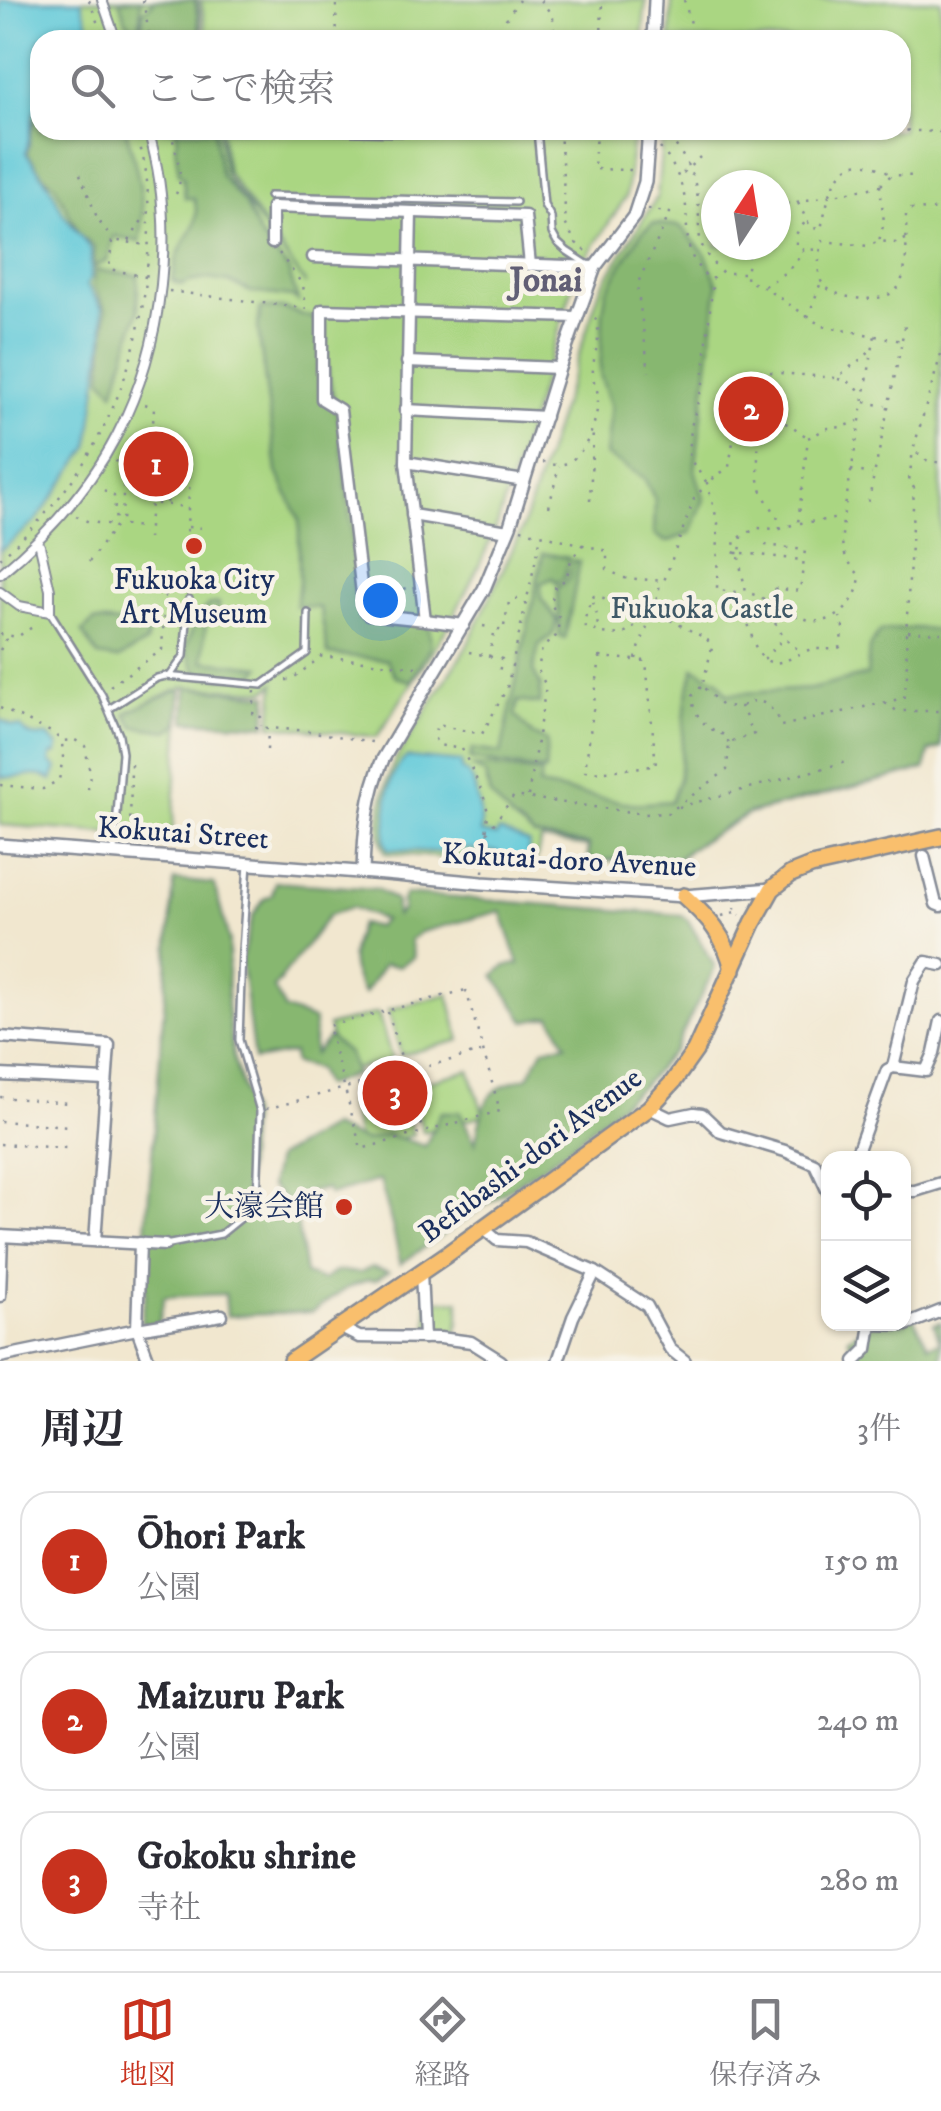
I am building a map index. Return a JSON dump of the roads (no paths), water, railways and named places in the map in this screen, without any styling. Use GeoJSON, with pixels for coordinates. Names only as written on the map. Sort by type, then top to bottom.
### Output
{"type":"FeatureCollection","features":[{"type":"Feature","properties":{"kind":"highway"},"geometry":{"type":"LineString","coordinates":[[772,889],[790,874],[811,866],[941,837]]}},
{"type":"Feature","properties":{"kind":"highway","name":"Befubashi-dori Avenue"},"geometry":{"type":"LineString","coordinates":[[290,1361],[484,1228],[649,1108],[695,1052],[753,922],[772,889]]}},
{"type":"Feature","properties":{"kind":"highway"},"geometry":{"type":"LineString","coordinates":[[684,896],[723,938],[733,970]]}},
{"type":"Feature","properties":{"kind":"street"},"geometry":{"type":"LineString","coordinates":[[102,0],[112,30]]}},
{"type":"Feature","properties":{"kind":"street"},"geometry":{"type":"LineString","coordinates":[[654,30],[655,0]]}},
{"type":"Feature","properties":{"kind":"street"},"geometry":{"type":"LineString","coordinates":[[0,574],[36,544],[64,513],[116,438],[136,391],[160,296],[163,264],[164,231],[150,140]]}},
{"type":"Feature","properties":{"kind":"street"},"geometry":{"type":"LineString","coordinates":[[363,872],[366,823],[382,759],[484,589],[509,528],[593,261],[634,216],[645,182],[648,140]]}},
{"type":"Feature","properties":{"kind":"street"},"geometry":{"type":"LineString","coordinates":[[272,243],[272,207],[525,216],[530,265]]}},
{"type":"Feature","properties":{"kind":"street"},"geometry":{"type":"LineString","coordinates":[[411,213],[406,462],[425,620]]}},
{"type":"Feature","properties":{"kind":"street"},"geometry":{"type":"LineString","coordinates":[[313,258],[530,265],[593,261]]}},
{"type":"Feature","properties":{"kind":"street"},"geometry":{"type":"LineString","coordinates":[[464,625],[368,614],[364,610],[340,410],[322,399],[322,310],[576,317]]}},
{"type":"Feature","properties":{"kind":"street"},"geometry":{"type":"LineString","coordinates":[[407,362],[559,368]]}},
{"type":"Feature","properties":{"kind":"street"},"geometry":{"type":"LineString","coordinates":[[405,410],[545,417]]}},
{"type":"Feature","properties":{"kind":"street"},"geometry":{"type":"LineString","coordinates":[[406,462],[524,481]]}},
{"type":"Feature","properties":{"kind":"street"},"geometry":{"type":"LineString","coordinates":[[412,515],[509,528]]}},
{"type":"Feature","properties":{"kind":"street"},"geometry":{"type":"LineString","coordinates":[[0,592],[19,606],[50,612],[50,590],[40,546]]}},
{"type":"Feature","properties":{"kind":"street","name":"Kokutai Street"},"geometry":{"type":"LineString","coordinates":[[0,845],[363,872]]}},
{"type":"Feature","properties":{"kind":"street"},"geometry":{"type":"LineString","coordinates":[[924,856],[936,904],[941,906]]}},
{"type":"Feature","properties":{"kind":"street","name":"Kokutai-doro Avenue"},"geometry":{"type":"LineString","coordinates":[[363,872],[684,896],[772,889]]}},
{"type":"Feature","properties":{"kind":"street"},"geometry":{"type":"LineString","coordinates":[[893,1067],[914,981],[926,962],[941,965]]}},
{"type":"Feature","properties":{"kind":"street"},"geometry":{"type":"LineString","coordinates":[[858,1151],[887,1070],[893,1067],[926,1071],[941,1021]]}},
{"type":"Feature","properties":{"kind":"street"},"geometry":{"type":"LineString","coordinates":[[0,1037],[108,1045],[95,1241]]}},
{"type":"Feature","properties":{"kind":"street"},"geometry":{"type":"LineString","coordinates":[[0,1075],[106,1080]]}},
{"type":"Feature","properties":{"kind":"street"},"geometry":{"type":"LineString","coordinates":[[649,1108],[670,1118],[702,1114],[721,1132],[785,1150],[815,1164],[821,1177]]}},
{"type":"Feature","properties":{"kind":"street"},"geometry":{"type":"LineString","coordinates":[[911,1190],[941,1183]]}},
{"type":"Feature","properties":{"kind":"street"},"geometry":{"type":"LineString","coordinates":[[484,1228],[497,1240],[526,1242],[594,1272],[647,1306],[670,1349],[685,1361]]}},
{"type":"Feature","properties":{"kind":"street"},"geometry":{"type":"LineString","coordinates":[[0,1296],[1,1236],[165,1245]]}},
{"type":"Feature","properties":{"kind":"street"},"geometry":{"type":"LineString","coordinates":[[140,1243],[137,1329],[149,1361]]}},
{"type":"Feature","properties":{"kind":"street"},"geometry":{"type":"LineString","coordinates":[[421,1272],[424,1338]]}},
{"type":"Feature","properties":{"kind":"street"},"geometry":{"type":"LineString","coordinates":[[558,1361],[572,1316],[594,1272]]}},
{"type":"Feature","properties":{"kind":"street"},"geometry":{"type":"LineString","coordinates":[[856,1361],[867,1349],[872,1324],[906,1325],[941,1312]]}},
{"type":"Feature","properties":{"kind":"street"},"geometry":{"type":"LineString","coordinates":[[0,1357],[222,1315]]}},
{"type":"Feature","properties":{"kind":"street"},"geometry":{"type":"LineString","coordinates":[[340,1328],[359,1338],[471,1342],[498,1360]]}},
{"type":"Feature","properties":{"kind":"lane"},"geometry":{"type":"LineString","coordinates":[[538,140],[544,204],[556,242],[585,264],[593,261]]}},
{"type":"Feature","properties":{"kind":"lane"},"geometry":{"type":"LineString","coordinates":[[269,196],[516,202]]}},
{"type":"Feature","properties":{"kind":"lane"},"geometry":{"type":"LineString","coordinates":[[170,676],[184,656],[189,599]]}},
{"type":"Feature","properties":{"kind":"lane"},"geometry":{"type":"LineString","coordinates":[[50,612],[102,694],[119,735],[122,753],[114,854]]}},
{"type":"Feature","properties":{"kind":"lane"},"geometry":{"type":"LineString","coordinates":[[108,709],[157,678],[262,685],[307,652],[308,613]]}},
{"type":"Feature","properties":{"kind":"lane"},"geometry":{"type":"LineString","coordinates":[[165,1245],[221,1234],[257,1205],[260,1111],[239,1040],[248,864]]}},
{"type":"Feature","properties":{"kind":"water"},"geometry":{"type":"Polygon","coordinates":[[[0,0],[81,0],[88,30],[30,30],[30,132],[26,153],[91,250],[91,277],[87,285],[102,308],[104,333],[89,447],[36,521],[0,551],[0,0]]]}},
{"type":"Feature","properties":{"kind":"water"},"geometry":{"type":"Polygon","coordinates":[[[0,719],[21,727],[29,735],[48,736],[58,746],[57,753],[51,755],[50,762],[57,768],[52,780],[39,775],[0,776],[0,719]]]}},
{"type":"Feature","properties":{"kind":"water"},"geometry":{"type":"Polygon","coordinates":[[[407,757],[461,762],[474,786],[481,833],[496,836],[499,831],[529,843],[527,860],[498,857],[498,852],[388,849],[385,840],[390,784],[399,764],[407,757]]]}},
{"type":"Feature","properties":{"kind":"place","name":"Maizuru Park"},"geometry":{"type":"Point","coordinates":[751,409]}},
{"type":"Feature","properties":{"kind":"place","name":"Ōhori Park"},"geometry":{"type":"Point","coordinates":[156,464]}},
{"type":"Feature","properties":{"kind":"place","name":"Fukuoka City Art Museum"},"geometry":{"type":"Point","coordinates":[194,546]}},
{"type":"Feature","properties":{"kind":"place","name":"Gokoku shrine"},"geometry":{"type":"Point","coordinates":[395,1093]}},
{"type":"Feature","properties":{"kind":"place","name":"大濠会館"},"geometry":{"type":"Point","coordinates":[344,1207]}},
{"type":"Feature","properties":{"kind":"district","name":"Jonai"},"geometry":{"type":"Point","coordinates":[546,281]}},
{"type":"Feature","properties":{"kind":"park label","name":"Fukuoka Castle"},"geometry":{"type":"Point","coordinates":[702,609]}}]}
